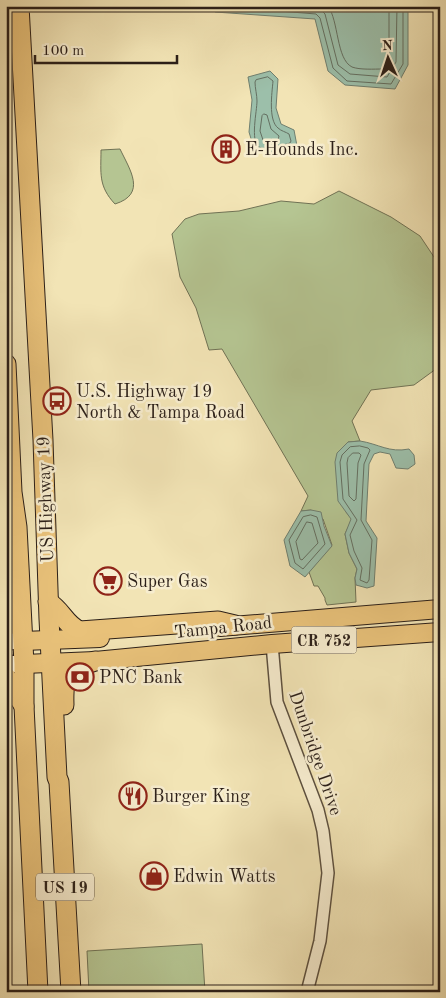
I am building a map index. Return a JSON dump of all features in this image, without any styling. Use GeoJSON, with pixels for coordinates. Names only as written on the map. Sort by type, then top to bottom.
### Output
{"type":"FeatureCollection","features":[{"type":"Feature","properties":{"kind":"highway","name":"US Highway 19"},"geometry":{"type":"LineString","coordinates":[[19,6],[43,440],[48,602],[57,777],[59,782],[71,992]]}},
{"type":"Feature","properties":{"kind":"highway","name":"US Highway 19"},"geometry":{"type":"LineString","coordinates":[[6,364],[12,492],[17,528],[15,664],[24,706],[38,992]]}},
{"type":"Feature","properties":{"kind":"highway"},"geometry":{"type":"LineString","coordinates":[[6,627],[10,621],[10,615],[6,529],[12,492]]}},
{"type":"Feature","properties":{"kind":"highway"},"geometry":{"type":"LineString","coordinates":[[48,602],[56,607],[71,627],[80,631],[218,621],[235,625]]}},
{"type":"Feature","properties":{"kind":"highway"},"geometry":{"type":"LineString","coordinates":[[59,782],[68,776],[64,683],[69,674],[79,667],[95,661]]}},
{"type":"Feature","properties":{"kind":"highway"},"geometry":{"type":"LineString","coordinates":[[6,677],[24,706]]}},
{"type":"Feature","properties":{"kind":"main road","name":"Tampa Road"},"geometry":{"type":"LineString","coordinates":[[15,641],[50,641],[191,631],[235,625],[440,608]]}},
{"type":"Feature","properties":{"kind":"main road"},"geometry":{"type":"LineString","coordinates":[[272,644],[276,636],[292,629],[335,626],[370,614]]}},
{"type":"Feature","properties":{"kind":"main road","name":"Tampa Road"},"geometry":{"type":"LineString","coordinates":[[15,664],[95,661],[272,644],[440,632]]}},
{"type":"Feature","properties":{"kind":"street","name":"Dunbridge Drive"},"geometry":{"type":"LineString","coordinates":[[272,644],[277,702],[318,810],[323,831],[328,873],[320,941],[307,992]]}},
{"type":"Feature","properties":{"kind":"shaded area"},"geometry":{"type":"Polygon","coordinates":[[[120,149],[131,173],[133,188],[131,194],[125,200],[115,204],[103,185],[101,150],[120,149]]]}},
{"type":"Feature","properties":{"kind":"shaded area"},"geometry":{"type":"Polygon","coordinates":[[[339,191],[391,217],[420,236],[440,266],[440,366],[414,385],[371,390],[352,421],[360,441],[348,442],[346,512],[352,519],[345,534],[349,553],[357,569],[355,578],[356,602],[327,605],[318,586],[314,586],[309,572],[332,545],[323,519],[311,510],[301,511],[308,496],[222,349],[209,350],[196,308],[180,277],[172,234],[185,219],[199,214],[239,211],[281,201],[314,204],[339,191]]]}},
{"type":"Feature","properties":{"kind":"shaded area"},"geometry":{"type":"Polygon","coordinates":[[[202,944],[205,992],[89,992],[87,951],[202,944]]]}},
{"type":"Feature","properties":{"kind":"water"},"geometry":{"type":"Polygon","coordinates":[[[213,6],[408,6],[408,65],[395,89],[345,85],[328,71],[315,19],[215,12],[213,6]]]}},
{"type":"Feature","properties":{"kind":"water"},"geometry":{"type":"Polygon","coordinates":[[[270,71],[278,79],[276,108],[281,124],[294,130],[297,146],[275,152],[255,152],[249,132],[252,100],[248,77],[270,71]]]}},
{"type":"Feature","properties":{"kind":"water"},"geometry":{"type":"Polygon","coordinates":[[[360,441],[396,450],[409,449],[414,455],[415,464],[408,469],[396,468],[390,454],[380,452],[374,454],[369,464],[366,521],[377,538],[374,586],[367,588],[356,585],[357,569],[349,553],[345,534],[351,519],[338,501],[335,462],[337,453],[348,442],[360,441]]]}},
{"type":"Feature","properties":{"kind":"water"},"geometry":{"type":"Polygon","coordinates":[[[301,511],[321,512],[332,546],[305,577],[290,566],[284,540],[301,511]]]}},
{"type":"Feature","properties":{"kind":"place","name":"E-Hounds Inc."},"geometry":{"type":"Point","coordinates":[226,149]}},
{"type":"Feature","properties":{"kind":"place","name":"U.S. Highway 19 North & Tampa Road"},"geometry":{"type":"Point","coordinates":[57,401]}},
{"type":"Feature","properties":{"kind":"place","name":"Super Gas"},"geometry":{"type":"Point","coordinates":[108,581]}},
{"type":"Feature","properties":{"kind":"place","name":"PNC Bank"},"geometry":{"type":"Point","coordinates":[80,677]}},
{"type":"Feature","properties":{"kind":"place","name":"Burger King"},"geometry":{"type":"Point","coordinates":[133,796]}},
{"type":"Feature","properties":{"kind":"place","name":"Edwin Watts"},"geometry":{"type":"Point","coordinates":[154,876]}}]}
